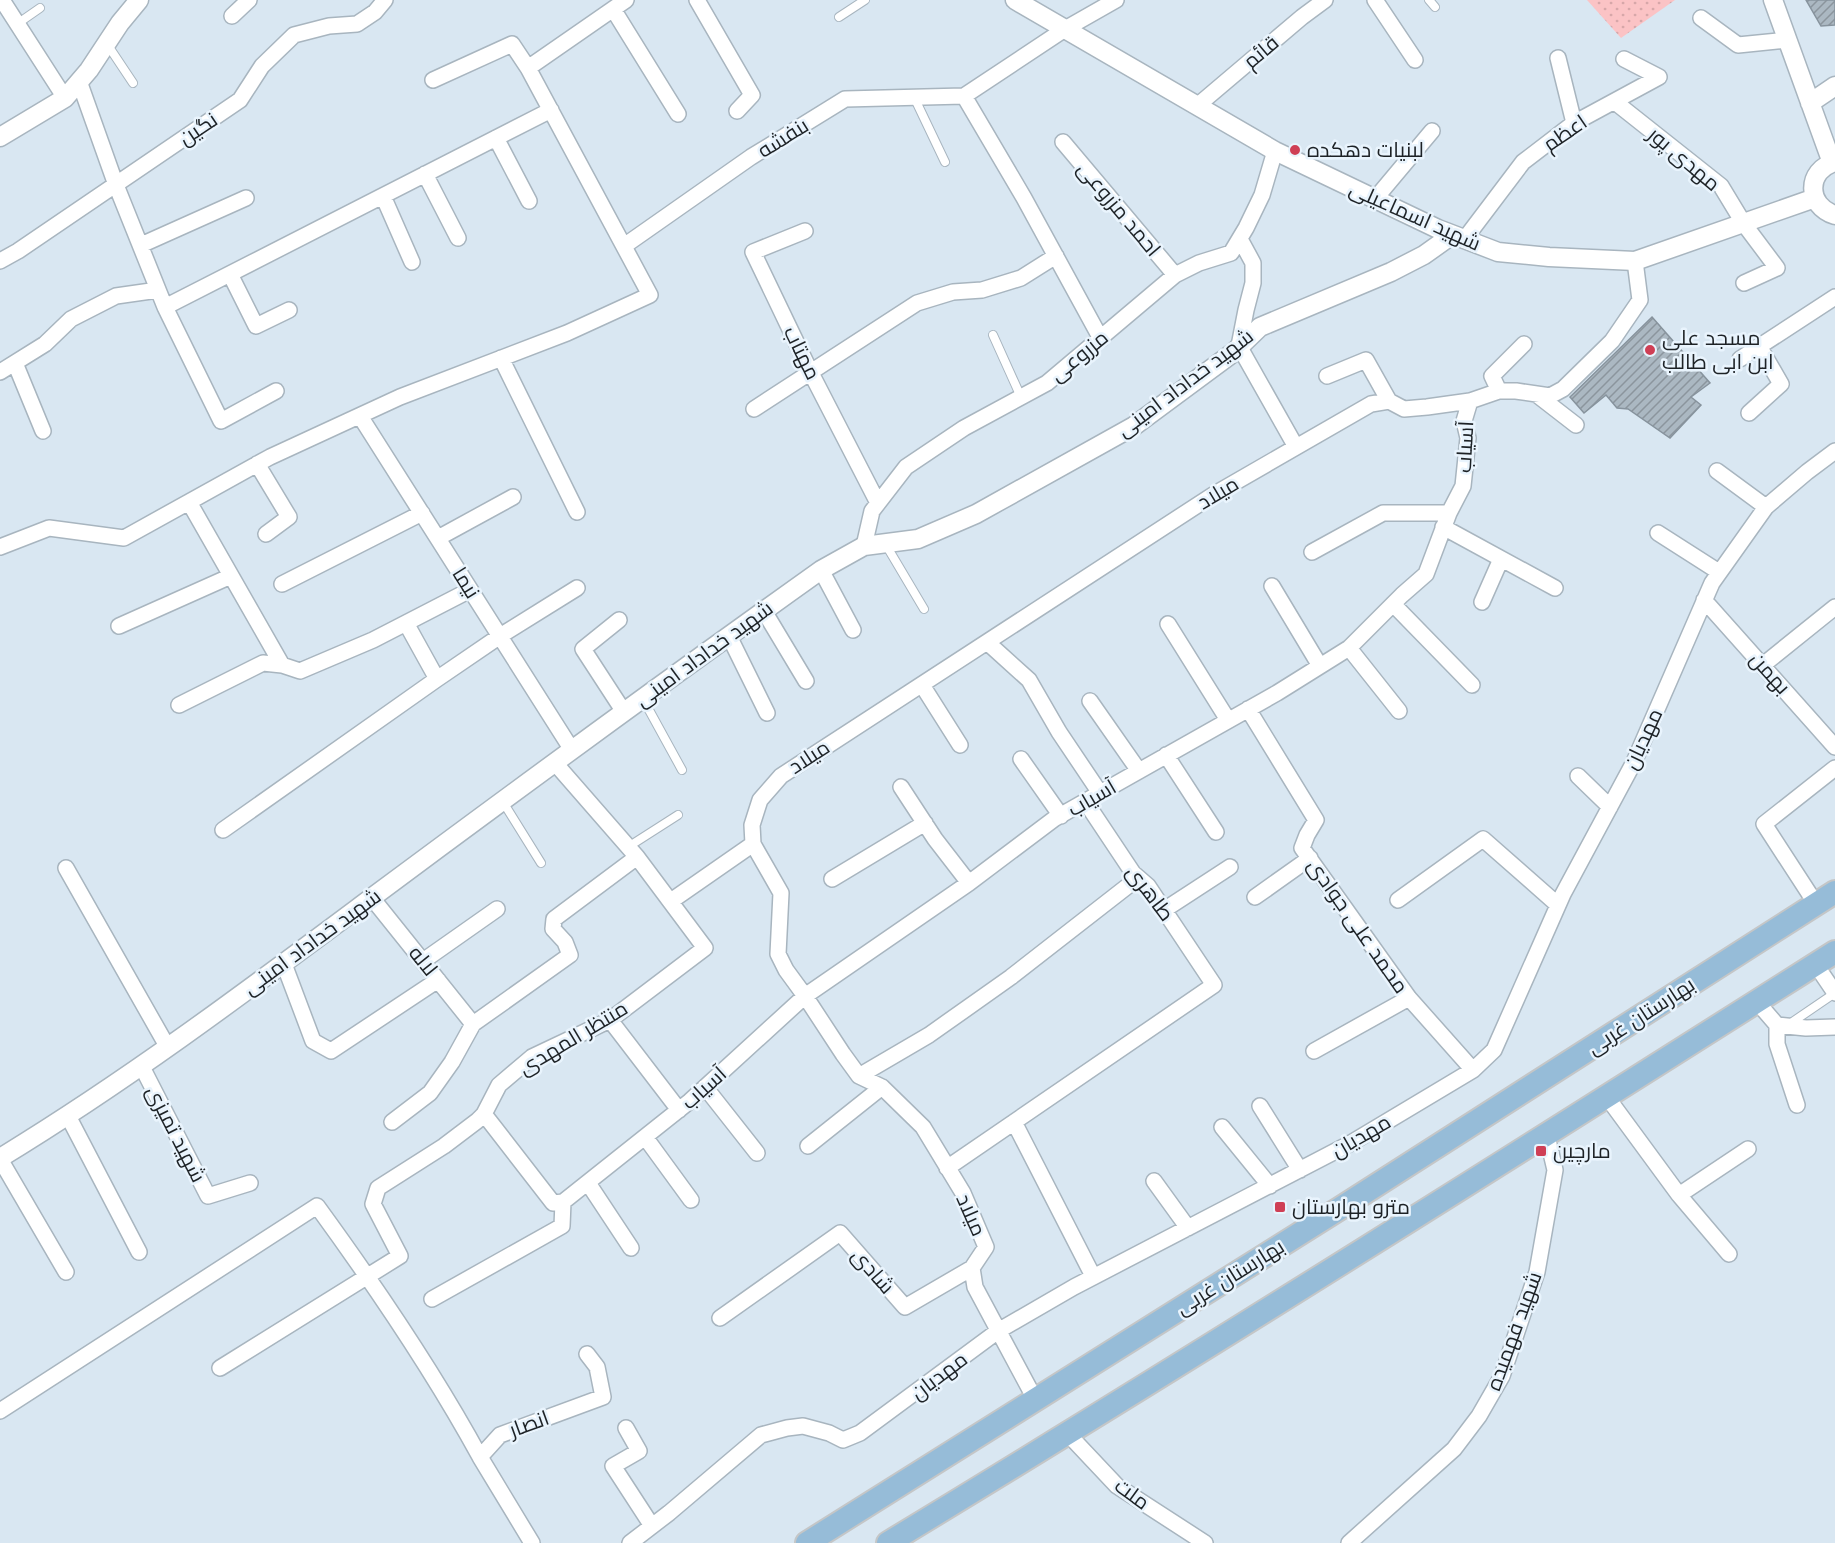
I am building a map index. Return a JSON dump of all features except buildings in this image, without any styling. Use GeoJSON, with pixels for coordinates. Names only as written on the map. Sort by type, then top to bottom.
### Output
{"type":"FeatureCollection","features":[{"type":"Feature","properties":{"kind":"main road","name":"بهارستان غربی"},"geometry":{"type":"LineString","coordinates":[[807,1543],[1339,1209],[1835,892]]}},
{"type":"Feature","properties":{"kind":"main road"},"geometry":{"type":"LineString","coordinates":[[888,1543],[1068,1434],[1546,1136],[1835,952]]}},
{"type":"Feature","properties":{"kind":"street"},"geometry":{"type":"LineString","coordinates":[[2,0],[64,98]]}},
{"type":"Feature","properties":{"kind":"street"},"geometry":{"type":"LineString","coordinates":[[232,16],[249,0]]}},
{"type":"Feature","properties":{"kind":"street","name":"نگین"},"geometry":{"type":"LineString","coordinates":[[0,261],[240,100],[262,66],[294,35],[329,26],[357,24],[375,12],[385,0]]}},
{"type":"Feature","properties":{"kind":"street"},"geometry":{"type":"LineString","coordinates":[[528,68],[626,0]]}},
{"type":"Feature","properties":{"kind":"street"},"geometry":{"type":"LineString","coordinates":[[697,0],[752,95],[737,111]]}},
{"type":"Feature","properties":{"kind":"street","name":"شهید اسماعیلی"},"geometry":{"type":"LineString","coordinates":[[1015,0],[1275,151],[1458,238],[1498,252],[1635,261],[1815,198]]}},
{"type":"Feature","properties":{"kind":"street"},"geometry":{"type":"LineString","coordinates":[[1101,339],[1024,198],[964,96],[1065,29],[1116,0]]}},
{"type":"Feature","properties":{"kind":"street","name":"قائم"},"geometry":{"type":"LineString","coordinates":[[1197,106],[1325,0]]}},
{"type":"Feature","properties":{"kind":"street"},"geometry":{"type":"LineString","coordinates":[[1375,0],[1415,60]]}},
{"type":"Feature","properties":{"kind":"street"},"geometry":{"type":"LineString","coordinates":[[1773,0],[1833,163],[1818,173],[1813,190],[1815,198],[1825,211],[1835,215]]}},
{"type":"Feature","properties":{"kind":"street"},"geometry":{"type":"LineString","coordinates":[[0,137],[64,98],[79,81],[131,6]]}},
{"type":"Feature","properties":{"kind":"street"},"geometry":{"type":"LineString","coordinates":[[613,9],[678,114]]}},
{"type":"Feature","properties":{"kind":"street"},"geometry":{"type":"LineString","coordinates":[[1701,18],[1738,45],[1787,40]]}},
{"type":"Feature","properties":{"kind":"street"},"geometry":{"type":"LineString","coordinates":[[0,547],[49,528],[123,538],[257,464],[400,397],[567,333],[650,295],[528,68],[512,44],[433,80]]}},
{"type":"Feature","properties":{"kind":"street"},"geometry":{"type":"LineString","coordinates":[[1558,58],[1574,123]]}},
{"type":"Feature","properties":{"kind":"street","name":"اعظم"},"geometry":{"type":"LineString","coordinates":[[1458,238],[1523,162],[1574,123],[1659,77],[1624,59]]}},
{"type":"Feature","properties":{"kind":"street"},"geometry":{"type":"LineString","coordinates":[[79,81],[116,185],[165,307],[221,421],[276,391]]}},
{"type":"Feature","properties":{"kind":"street"},"geometry":{"type":"LineString","coordinates":[[1810,103],[1835,86]]}},
{"type":"Feature","properties":{"kind":"street","name":"بنفشه"},"geometry":{"type":"LineString","coordinates":[[624,246],[751,158],[845,99],[964,96]]}},
{"type":"Feature","properties":{"kind":"street","name":"مهدی پور"},"geometry":{"type":"LineString","coordinates":[[1615,102],[1721,186],[1744,224],[1777,268],[1744,283]]}},
{"type":"Feature","properties":{"kind":"street"},"geometry":{"type":"LineString","coordinates":[[165,307],[551,110]]}},
{"type":"Feature","properties":{"kind":"street"},"geometry":{"type":"LineString","coordinates":[[1375,199],[1432,131]]}},
{"type":"Feature","properties":{"kind":"street"},"geometry":{"type":"LineString","coordinates":[[496,138],[529,201]]}},
{"type":"Feature","properties":{"kind":"street","name":"احمد مزروعی"},"geometry":{"type":"LineString","coordinates":[[1063,142],[1175,275]]}},
{"type":"Feature","properties":{"kind":"street","name":"مزروعی"},"geometry":{"type":"LineString","coordinates":[[864,546],[872,511],[906,467],[964,428],[1047,383],[1175,275],[1199,263],[1232,253],[1262,195],[1275,151]]}},
{"type":"Feature","properties":{"kind":"street"},"geometry":{"type":"LineString","coordinates":[[425,174],[458,238]]}},
{"type":"Feature","properties":{"kind":"street"},"geometry":{"type":"LineString","coordinates":[[383,196],[412,262]]}},
{"type":"Feature","properties":{"kind":"street"},"geometry":{"type":"LineString","coordinates":[[141,245],[246,198]]}},
{"type":"Feature","properties":{"kind":"street","name":"مهتاب"},"geometry":{"type":"LineString","coordinates":[[805,231],[753,252],[810,371],[878,502]]}},
{"type":"Feature","properties":{"kind":"street","name":"شهید خداداد امینی"},"geometry":{"type":"LineString","coordinates":[[0,1158],[68,1116],[284,964],[572,750],[821,570],[864,546],[918,539],[976,514],[1134,426],[1239,346],[1260,327],[1391,272],[1458,238]]}},
{"type":"Feature","properties":{"kind":"street"},"geometry":{"type":"LineString","coordinates":[[1240,239],[1253,263],[1253,283],[1239,346],[1296,447]]}},
{"type":"Feature","properties":{"kind":"street"},"geometry":{"type":"LineString","coordinates":[[753,409],[917,303],[953,292],[982,290],[1021,278],[1056,256]]}},
{"type":"Feature","properties":{"kind":"street","name":"آسیاب"},"geometry":{"type":"LineString","coordinates":[[563,1202],[680,1110],[805,996],[969,884],[1061,816],[1349,648],[1426,574],[1443,527],[1463,486],[1468,438],[1464,421],[1470,401],[1499,391],[1550,396],[1563,388],[1612,341],[1640,300],[1635,261]]}},
{"type":"Feature","properties":{"kind":"street"},"geometry":{"type":"LineString","coordinates":[[230,274],[256,326],[289,310]]}},
{"type":"Feature","properties":{"kind":"street"},"geometry":{"type":"LineString","coordinates":[[0,372],[45,344],[71,319],[116,296],[158,290]]}},
{"type":"Feature","properties":{"kind":"street"},"geometry":{"type":"LineString","coordinates":[[1740,359],[1835,297]]}},
{"type":"Feature","properties":{"kind":"street"},"geometry":{"type":"LineString","coordinates":[[1499,391],[1492,376],[1524,344]]}},
{"type":"Feature","properties":{"kind":"street"},"geometry":{"type":"LineString","coordinates":[[1749,413],[1781,384],[1759,346]]}},
{"type":"Feature","properties":{"kind":"street"},"geometry":{"type":"LineString","coordinates":[[501,358],[577,512]]}},
{"type":"Feature","properties":{"kind":"street"},"geometry":{"type":"LineString","coordinates":[[1327,376],[1366,360],[1389,401],[1404,409],[1470,401]]}},
{"type":"Feature","properties":{"kind":"street"},"geometry":{"type":"LineString","coordinates":[[15,363],[43,431]]}},
{"type":"Feature","properties":{"kind":"street"},"geometry":{"type":"LineString","coordinates":[[1536,394],[1576,425]]}},
{"type":"Feature","properties":{"kind":"street","name":"میلاد"},"geometry":{"type":"LineString","coordinates":[[1035,1399],[975,1287],[972,1268],[986,1247],[963,1193],[923,1127],[882,1088],[859,1076],[777,954],[781,893],[753,844],[752,825],[760,800],[781,776],[1213,495],[1371,404],[1389,401]]}},
{"type":"Feature","properties":{"kind":"street","name":"نیما"},"geometry":{"type":"LineString","coordinates":[[360,416],[572,750]]}},
{"type":"Feature","properties":{"kind":"street","name":"مهدیان"},"geometry":{"type":"LineString","coordinates":[[630,1543],[761,1436],[803,1426],[829,1433],[843,1440],[860,1433],[998,1331],[1093,1276],[1351,1143],[1473,1070],[1494,1050],[1558,905],[1634,762],[1712,583],[1766,507],[1835,451]]}},
{"type":"Feature","properties":{"kind":"street"},"geometry":{"type":"LineString","coordinates":[[257,464],[290,517],[266,534]]}},
{"type":"Feature","properties":{"kind":"street"},"geometry":{"type":"LineString","coordinates":[[1717,471],[1766,507]]}},
{"type":"Feature","properties":{"kind":"street"},"geometry":{"type":"LineString","coordinates":[[438,538],[513,497]]}},
{"type":"Feature","properties":{"kind":"street"},"geometry":{"type":"LineString","coordinates":[[189,502],[282,665]]}},
{"type":"Feature","properties":{"kind":"street"},"geometry":{"type":"LineString","coordinates":[[282,584],[422,513]]}},
{"type":"Feature","properties":{"kind":"street"},"geometry":{"type":"LineString","coordinates":[[1312,552],[1383,513],[1449,513]]}},
{"type":"Feature","properties":{"kind":"street"},"geometry":{"type":"LineString","coordinates":[[1443,527],[1555,588]]}},
{"type":"Feature","properties":{"kind":"street"},"geometry":{"type":"LineString","coordinates":[[1658,533],[1719,572]]}},
{"type":"Feature","properties":{"kind":"street"},"geometry":{"type":"LineString","coordinates":[[1482,602],[1501,559]]}},
{"type":"Feature","properties":{"kind":"street"},"geometry":{"type":"LineString","coordinates":[[821,570],[853,630]]}},
{"type":"Feature","properties":{"kind":"street"},"geometry":{"type":"LineString","coordinates":[[119,626],[231,576]]}},
{"type":"Feature","properties":{"kind":"street"},"geometry":{"type":"LineString","coordinates":[[1272,586],[1320,666]]}},
{"type":"Feature","properties":{"kind":"street"},"geometry":{"type":"LineString","coordinates":[[223,830],[500,636],[578,588]]}},
{"type":"Feature","properties":{"kind":"street"},"geometry":{"type":"LineString","coordinates":[[180,705],[263,663],[282,665],[300,671],[373,640],[470,590]]}},
{"type":"Feature","properties":{"kind":"street","name":"بهمن"},"geometry":{"type":"LineString","coordinates":[[1704,600],[1835,747]]}},
{"type":"Feature","properties":{"kind":"street"},"geometry":{"type":"LineString","coordinates":[[1393,604],[1472,685]]}},
{"type":"Feature","properties":{"kind":"street"},"geometry":{"type":"LineString","coordinates":[[1763,665],[1835,607]]}},
{"type":"Feature","properties":{"kind":"street"},"geometry":{"type":"LineString","coordinates":[[764,611],[806,681]]}},
{"type":"Feature","properties":{"kind":"street"},"geometry":{"type":"LineString","coordinates":[[619,620],[583,649],[624,712]]}},
{"type":"Feature","properties":{"kind":"street"},"geometry":{"type":"LineString","coordinates":[[406,623],[437,679]]}},
{"type":"Feature","properties":{"kind":"street"},"geometry":{"type":"LineString","coordinates":[[1168,624],[1228,720]]}},
{"type":"Feature","properties":{"kind":"street"},"geometry":{"type":"LineString","coordinates":[[729,636],[767,713]]}},
{"type":"Feature","properties":{"kind":"street"},"geometry":{"type":"LineString","coordinates":[[988,643],[1029,680],[1100,793]]}},
{"type":"Feature","properties":{"kind":"street"},"geometry":{"type":"LineString","coordinates":[[1349,648],[1400,711]]}},
{"type":"Feature","properties":{"kind":"street"},"geometry":{"type":"LineString","coordinates":[[922,684],[960,745]]}},
{"type":"Feature","properties":{"kind":"street"},"geometry":{"type":"LineString","coordinates":[[1090,701],[1138,771]]}},
{"type":"Feature","properties":{"kind":"street","name":"محمد علی جوادی"},"geometry":{"type":"LineString","coordinates":[[1248,709],[1316,820],[1302,848],[1409,998],[1473,1070]]}},
{"type":"Feature","properties":{"kind":"street"},"geometry":{"type":"LineString","coordinates":[[1166,755],[1216,832]]}},
{"type":"Feature","properties":{"kind":"street"},"geometry":{"type":"LineString","coordinates":[[1021,759],[1061,816]]}},
{"type":"Feature","properties":{"kind":"street","name":"منتظر المهدی"},"geometry":{"type":"LineString","coordinates":[[368,1276],[400,1256],[373,1204],[378,1188],[444,1146],[477,1121],[484,1114],[499,1085],[532,1057],[610,1020],[705,948],[633,852],[555,763]]}},
{"type":"Feature","properties":{"kind":"street"},"geometry":{"type":"LineString","coordinates":[[1816,904],[1764,824],[1835,768]]}},
{"type":"Feature","properties":{"kind":"street"},"geometry":{"type":"LineString","coordinates":[[1578,776],[1610,807]]}},
{"type":"Feature","properties":{"kind":"street"},"geometry":{"type":"LineString","coordinates":[[902,787],[934,839],[969,884]]}},
{"type":"Feature","properties":{"kind":"street","name":"طاهری"},"geometry":{"type":"LineString","coordinates":[[1014,1122],[1214,985],[1148,886],[1133,873],[1085,801]]}},
{"type":"Feature","properties":{"kind":"street"},"geometry":{"type":"LineString","coordinates":[[832,879],[925,823]]}},
{"type":"Feature","properties":{"kind":"street"},"geometry":{"type":"LineString","coordinates":[[1398,900],[1483,840],[1558,905]]}},
{"type":"Feature","properties":{"kind":"street"},"geometry":{"type":"LineString","coordinates":[[671,901],[753,844]]}},
{"type":"Feature","properties":{"kind":"street"},"geometry":{"type":"LineString","coordinates":[[392,1122],[429,1093],[452,1062],[473,1024],[570,955],[566,942],[553,929],[554,919],[633,852]]}},
{"type":"Feature","properties":{"kind":"street"},"geometry":{"type":"LineString","coordinates":[[1255,897],[1310,858]]}},
{"type":"Feature","properties":{"kind":"street"},"geometry":{"type":"LineString","coordinates":[[1164,910],[1230,867]]}},
{"type":"Feature","properties":{"kind":"street"},"geometry":{"type":"LineString","coordinates":[[66,868],[167,1047]]}},
{"type":"Feature","properties":{"kind":"street"},"geometry":{"type":"LineString","coordinates":[[859,1076],[929,1035],[993,990],[1138,878]]}},
{"type":"Feature","properties":{"kind":"street","name":"لاله"},"geometry":{"type":"LineString","coordinates":[[372,898],[473,1024]]}},
{"type":"Feature","properties":{"kind":"street"},"geometry":{"type":"LineString","coordinates":[[423,961],[497,909]]}},
{"type":"Feature","properties":{"kind":"street"},"geometry":{"type":"LineString","coordinates":[[284,964],[313,1041],[331,1051],[438,980]]}},
{"type":"Feature","properties":{"kind":"street"},"geometry":{"type":"LineString","coordinates":[[1816,964],[1835,993]]}},
{"type":"Feature","properties":{"kind":"street"},"geometry":{"type":"LineString","coordinates":[[1314,1051],[1409,998]]}},
{"type":"Feature","properties":{"kind":"street"},"geometry":{"type":"LineString","coordinates":[[1756,1002],[1782,1025],[1806,1028],[1835,1027]]}},
{"type":"Feature","properties":{"kind":"street"},"geometry":{"type":"LineString","coordinates":[[610,1020],[680,1110]]}},
{"type":"Feature","properties":{"kind":"street"},"geometry":{"type":"LineString","coordinates":[[1782,1025],[1777,1044],[1797,1105]]}},
{"type":"Feature","properties":{"kind":"street","name":"شهید تمیزی"},"geometry":{"type":"LineString","coordinates":[[141,1065],[208,1196],[250,1183]]}},
{"type":"Feature","properties":{"kind":"street"},"geometry":{"type":"LineString","coordinates":[[705,1087],[757,1154]]}},
{"type":"Feature","properties":{"kind":"street"},"geometry":{"type":"LineString","coordinates":[[808,1146],[882,1088]]}},
{"type":"Feature","properties":{"kind":"street"},"geometry":{"type":"LineString","coordinates":[[1607,1097],[1679,1196],[1729,1254]]}},
{"type":"Feature","properties":{"kind":"street"},"geometry":{"type":"LineString","coordinates":[[1260,1106],[1300,1170]]}},
{"type":"Feature","properties":{"kind":"street"},"geometry":{"type":"LineString","coordinates":[[432,1299],[562,1226],[563,1202],[553,1203],[484,1114]]}},
{"type":"Feature","properties":{"kind":"street"},"geometry":{"type":"LineString","coordinates":[[68,1116],[139,1252]]}},
{"type":"Feature","properties":{"kind":"street"},"geometry":{"type":"LineString","coordinates":[[948,1168],[1014,1122],[1093,1276]]}},
{"type":"Feature","properties":{"kind":"street"},"geometry":{"type":"LineString","coordinates":[[1222,1127],[1270,1186]]}},
{"type":"Feature","properties":{"kind":"street","name":"شهید فهمیده"},"geometry":{"type":"LineString","coordinates":[[1349,1543],[1454,1449],[1479,1416],[1502,1376],[1538,1272],[1555,1170],[1546,1136]]}},
{"type":"Feature","properties":{"kind":"street"},"geometry":{"type":"LineString","coordinates":[[645,1137],[691,1200]]}},
{"type":"Feature","properties":{"kind":"street"},"geometry":{"type":"LineString","coordinates":[[1679,1196],[1748,1149]]}},
{"type":"Feature","properties":{"kind":"street"},"geometry":{"type":"LineString","coordinates":[[0,1158],[66,1272]]}},
{"type":"Feature","properties":{"kind":"street"},"geometry":{"type":"LineString","coordinates":[[1154,1181],[1188,1228]]}},
{"type":"Feature","properties":{"kind":"street"},"geometry":{"type":"LineString","coordinates":[[588,1182],[631,1248]]}},
{"type":"Feature","properties":{"kind":"street"},"geometry":{"type":"LineString","coordinates":[[0,1411],[318,1206],[409,1337],[532,1543]]}},
{"type":"Feature","properties":{"kind":"street","name":"شادی"},"geometry":{"type":"LineString","coordinates":[[720,1318],[840,1233],[905,1307],[972,1268]]}},
{"type":"Feature","properties":{"kind":"street"},"geometry":{"type":"LineString","coordinates":[[220,1368],[368,1276]]}},
{"type":"Feature","properties":{"kind":"street","name":"انصار"},"geometry":{"type":"LineString","coordinates":[[480,1457],[500,1435],[603,1397],[597,1367],[587,1354]]}},
{"type":"Feature","properties":{"kind":"street"},"geometry":{"type":"LineString","coordinates":[[626,1428],[639,1451],[613,1466],[652,1526]]}},
{"type":"Feature","properties":{"kind":"street","name":"ملت"},"geometry":{"type":"LineString","coordinates":[[1068,1434],[1117,1486],[1205,1543]]}},
{"type":"Feature","properties":{"kind":"lane"},"geometry":{"type":"LineString","coordinates":[[839,17],[865,0]]}},
{"type":"Feature","properties":{"kind":"lane"},"geometry":{"type":"LineString","coordinates":[[1429,0],[1435,7]]}},
{"type":"Feature","properties":{"kind":"lane"},"geometry":{"type":"LineString","coordinates":[[17,24],[40,8]]}},
{"type":"Feature","properties":{"kind":"lane"},"geometry":{"type":"LineString","coordinates":[[106,43],[133,83]]}},
{"type":"Feature","properties":{"kind":"lane"},"geometry":{"type":"LineString","coordinates":[[914,97],[945,162]]}},
{"type":"Feature","properties":{"kind":"lane"},"geometry":{"type":"LineString","coordinates":[[993,335],[1021,397]]}},
{"type":"Feature","properties":{"kind":"lane"},"geometry":{"type":"LineString","coordinates":[[885,543],[924,609]]}},
{"type":"Feature","properties":{"kind":"lane"},"geometry":{"type":"LineString","coordinates":[[643,698],[682,770]]}},
{"type":"Feature","properties":{"kind":"lane"},"geometry":{"type":"LineString","coordinates":[[502,802],[541,863]]}},
{"type":"Feature","properties":{"kind":"lane"},"geometry":{"type":"LineString","coordinates":[[633,852],[678,815]]}},
{"type":"Feature","properties":{"kind":"lane"},"geometry":{"type":"LineString","coordinates":[[1782,1025],[1835,993]]}},
{"type":"Feature","properties":{"kind":"shaded area"},"geometry":{"type":"Polygon","coordinates":[[[1587,0],[1675,0],[1621,38],[1587,0]]]}},
{"type":"Feature","properties":{"kind":"place","name":"لبنیات دهکده"},"geometry":{"type":"Point","coordinates":[1295,150]}},
{"type":"Feature","properties":{"kind":"place","name":"مسجد علی ابن ابی طالب"},"geometry":{"type":"Point","coordinates":[1650,350]}},
{"type":"Feature","properties":{"kind":"place","name":"مارچین"},"geometry":{"type":"Point","coordinates":[1541,1151]}},
{"type":"Feature","properties":{"kind":"place","name":"مترو بهارستان"},"geometry":{"type":"Point","coordinates":[1280,1207]}}]}
